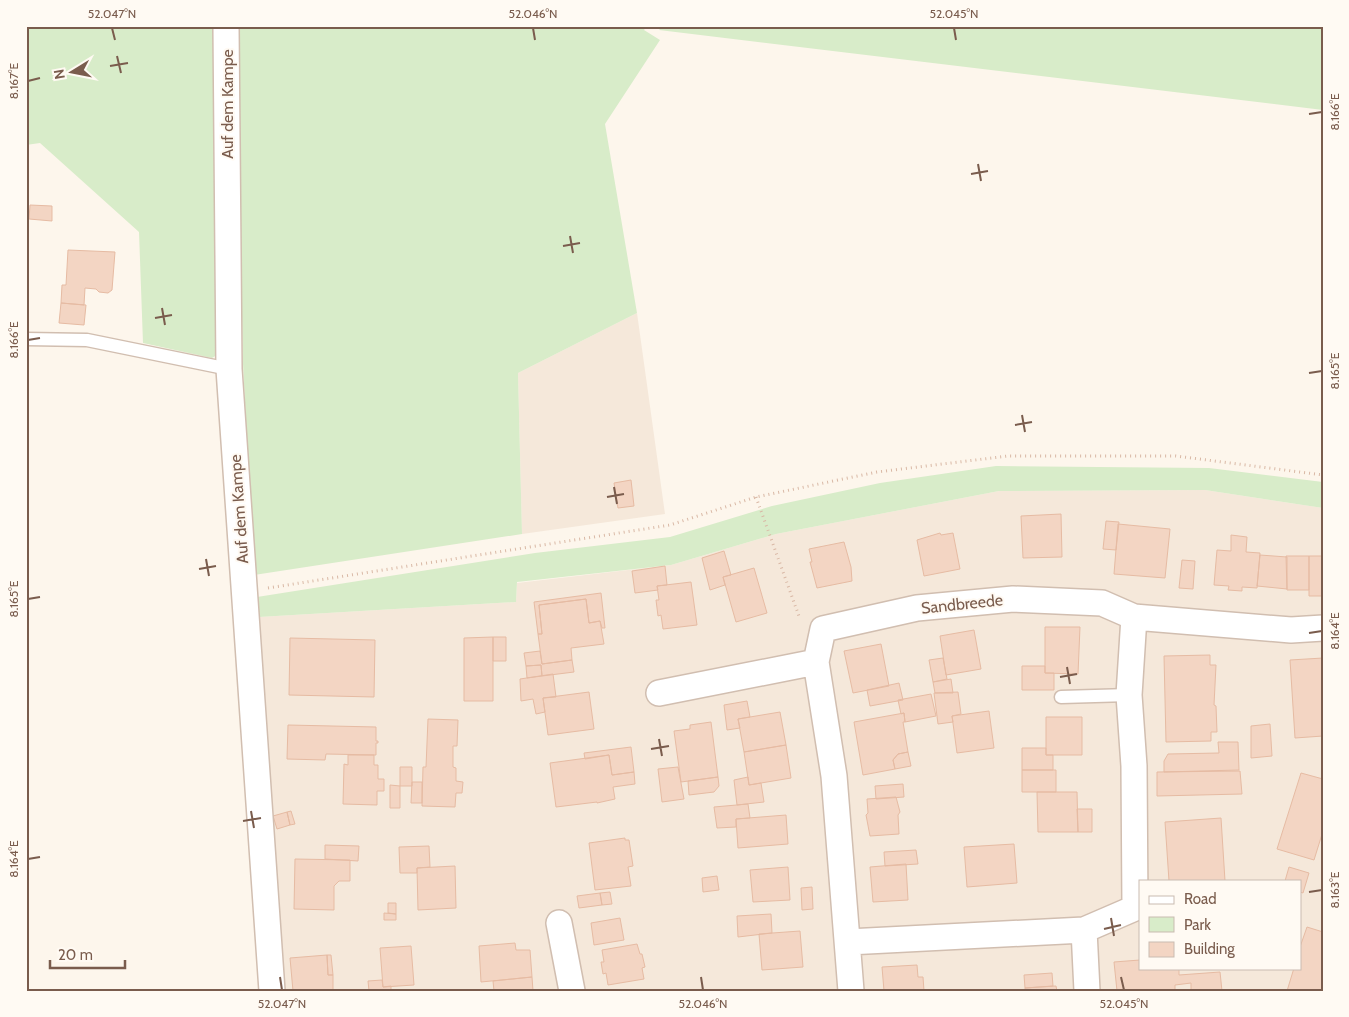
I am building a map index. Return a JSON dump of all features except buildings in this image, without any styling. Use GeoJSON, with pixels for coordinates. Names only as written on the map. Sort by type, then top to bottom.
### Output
{"type":"FeatureCollection","features":[{"type":"Feature","properties":{"kind":"street","name":"Auf dem Kampe"},"geometry":{"type":"LineString","coordinates":[[226,26],[229,369],[272,991]]}},
{"type":"Feature","properties":{"kind":"street","name":"Sandbreede"},"geometry":{"type":"LineString","coordinates":[[819,651],[823,629],[917,608],[1014,599],[1102,603],[1134,617],[1291,630],[1323,628]]}},
{"type":"Feature","properties":{"kind":"street"},"geometry":{"type":"LineString","coordinates":[[848,942],[1084,930],[1135,908],[1134,766],[1129,695],[1134,617]]}},
{"type":"Feature","properties":{"kind":"street"},"geometry":{"type":"LineString","coordinates":[[659,693],[819,651],[834,776],[852,991]]}},
{"type":"Feature","properties":{"kind":"street"},"geometry":{"type":"LineString","coordinates":[[559,923],[572,991]]}},
{"type":"Feature","properties":{"kind":"street"},"geometry":{"type":"LineString","coordinates":[[1084,930],[1087,991]]}},
{"type":"Feature","properties":{"kind":"lane"},"geometry":{"type":"LineString","coordinates":[[26,339],[87,340],[229,369]]}},
{"type":"Feature","properties":{"kind":"lane"},"geometry":{"type":"LineString","coordinates":[[1061,697],[1129,695]]}},
{"type":"Feature","properties":{"kind":"path"},"geometry":{"type":"LineString","coordinates":[[245,591],[670,525],[756,497],[877,472],[1008,456],[1176,456],[1323,475]]}},
{"type":"Feature","properties":{"kind":"path"},"geometry":{"type":"LineString","coordinates":[[756,497],[801,622],[819,651]]}},
{"type":"Feature","properties":{"kind":"shaded area"},"geometry":{"type":"Polygon","coordinates":[[[637,313],[665,514],[522,534],[518,373],[637,313]]]}},
{"type":"Feature","properties":{"kind":"shaded area"},"geometry":{"type":"Polygon","coordinates":[[[1205,490],[1323,508],[1323,991],[283,991],[259,617],[516,602],[517,583],[671,565],[776,534],[999,491],[1205,490]]]}},
{"type":"Feature","properties":{"kind":"green space"},"geometry":{"type":"Polygon","coordinates":[[[26,26],[217,26],[222,352],[212,358],[143,343],[139,232],[40,143],[26,145],[26,26]]]}},
{"type":"Feature","properties":{"kind":"green space"},"geometry":{"type":"Polygon","coordinates":[[[236,26],[647,26],[644,30],[660,40],[605,124],[637,313],[518,373],[522,534],[254,575],[243,364],[236,26]]]}},
{"type":"Feature","properties":{"kind":"green space"},"geometry":{"type":"Polygon","coordinates":[[[663,26],[1322,26],[1323,110],[659,30],[663,26]]]}},
{"type":"Feature","properties":{"kind":"green space"},"geometry":{"type":"Polygon","coordinates":[[[996,466],[1209,468],[1323,482],[1323,508],[1205,490],[999,491],[776,534],[671,565],[517,582],[516,602],[259,617],[257,597],[535,553],[670,537],[772,506],[880,483],[996,466]]]}}]}
